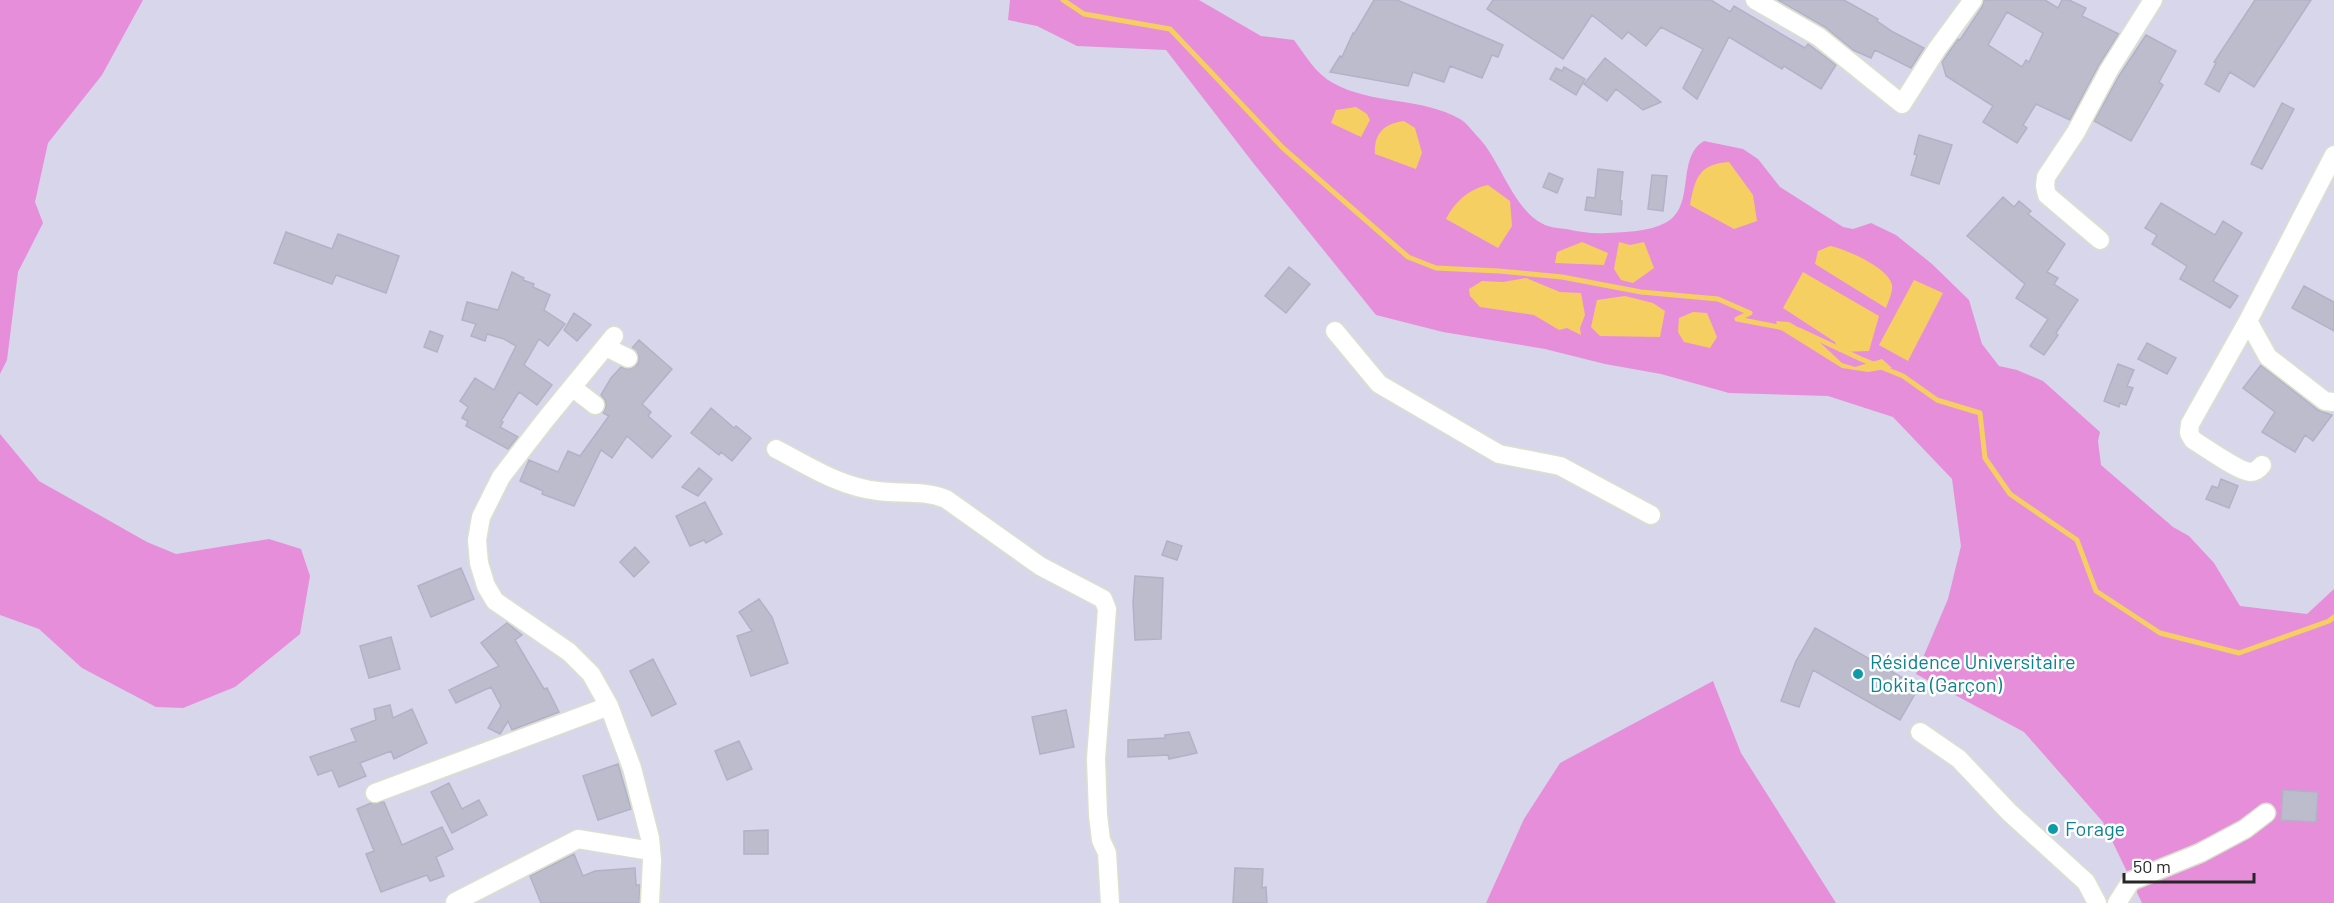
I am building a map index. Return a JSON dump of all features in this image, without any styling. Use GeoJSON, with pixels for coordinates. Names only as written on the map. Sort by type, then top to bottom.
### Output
{"type":"FeatureCollection","features":[{"type":"Feature","properties":{"kind":"street"},"geometry":{"type":"LineString","coordinates":[[1755,0],[1819,37],[1902,104],[1937,49],[1973,0]]}},
{"type":"Feature","properties":{"kind":"street"},"geometry":{"type":"LineString","coordinates":[[2100,240],[2047,195],[2046,177],[2076,132],[2109,70],[2153,0]]}},
{"type":"Feature","properties":{"kind":"street"},"geometry":{"type":"LineString","coordinates":[[2262,465],[2257,471],[2249,472],[2240,468],[2193,440],[2189,433],[2190,424],[2248,321],[2334,155]]}},
{"type":"Feature","properties":{"kind":"street"},"geometry":{"type":"LineString","coordinates":[[2248,321],[2268,357],[2276,365],[2325,401],[2334,402]]}},
{"type":"Feature","properties":{"kind":"street"},"geometry":{"type":"LineString","coordinates":[[1335,331],[1379,384],[1389,390],[1499,454],[1560,466],[1651,515]]}},
{"type":"Feature","properties":{"kind":"street"},"geometry":{"type":"LineString","coordinates":[[628,358],[610,342],[546,419],[501,477],[482,518],[477,540],[479,563],[486,586],[495,601],[569,652],[591,674],[609,706],[632,768],[650,838],[651,903]]}},
{"type":"Feature","properties":{"kind":"street"},"geometry":{"type":"LineString","coordinates":[[573,388],[595,405]]}},
{"type":"Feature","properties":{"kind":"street"},"geometry":{"type":"LineString","coordinates":[[776,448],[851,486],[878,491],[933,493],[946,499],[1040,566],[1103,599],[1107,609],[1096,759],[1098,815],[1101,840],[1107,853],[1110,903]]}},
{"type":"Feature","properties":{"kind":"street"},"geometry":{"type":"LineString","coordinates":[[375,793],[609,706]]}},
{"type":"Feature","properties":{"kind":"street"},"geometry":{"type":"LineString","coordinates":[[1920,732],[1959,759],[2009,812],[2086,882],[2097,903]]}},
{"type":"Feature","properties":{"kind":"street"},"geometry":{"type":"LineString","coordinates":[[2117,903],[2131,881],[2200,853],[2245,829],[2266,813]]}},
{"type":"Feature","properties":{"kind":"street"},"geometry":{"type":"LineString","coordinates":[[455,902],[578,839],[651,851]]}},
{"type":"Feature","properties":{"kind":"shaded area"},"geometry":{"type":"Polygon","coordinates":[[[0,0],[143,0],[102,75],[48,143],[35,202],[43,223],[18,272],[7,360],[0,374],[0,0]]]}},
{"type":"Feature","properties":{"kind":"shaded area"},"geometry":{"type":"Polygon","coordinates":[[[1010,0],[1199,0],[1261,36],[1294,40],[1321,75],[1348,90],[1430,107],[1460,119],[1487,149],[1527,211],[1550,227],[1602,233],[1644,230],[1665,223],[1675,216],[1681,206],[1690,159],[1695,149],[1704,141],[1743,149],[1758,159],[1780,187],[1843,227],[1853,229],[1871,223],[1896,235],[1932,264],[1969,300],[1982,344],[1999,366],[2017,370],[2043,381],[2100,432],[2098,441],[2101,465],[2173,527],[2189,536],[2214,563],[2240,606],[2307,614],[2334,589],[2334,903],[2142,903],[2103,822],[2024,732],[1916,674],[1948,599],[1961,546],[1952,479],[1893,417],[1828,396],[1729,393],[1661,374],[1605,364],[1545,349],[1443,332],[1376,315],[1254,164],[1166,50],[1077,46],[1037,26],[1008,20],[1010,0]]]}},
{"type":"Feature","properties":{"kind":"shaded area"},"geometry":{"type":"Polygon","coordinates":[[[1356,107],[1367,114],[1370,120],[1361,137],[1331,123],[1336,110],[1356,107]]]}},
{"type":"Feature","properties":{"kind":"shaded area"},"geometry":{"type":"Polygon","coordinates":[[[1404,121],[1415,128],[1422,153],[1416,169],[1375,154],[1376,141],[1381,131],[1385,127],[1404,121]]]}},
{"type":"Feature","properties":{"kind":"shaded area"},"geometry":{"type":"Polygon","coordinates":[[[1729,162],[1753,195],[1757,221],[1734,229],[1690,205],[1700,174],[1711,166],[1729,162]]]}},
{"type":"Feature","properties":{"kind":"shaded area"},"geometry":{"type":"Polygon","coordinates":[[[1488,185],[1510,201],[1512,226],[1498,248],[1446,219],[1463,197],[1475,189],[1488,185]]]}},
{"type":"Feature","properties":{"kind":"shaded area"},"geometry":{"type":"Polygon","coordinates":[[[1582,242],[1608,253],[1604,265],[1555,263],[1557,252],[1582,242]]]}},
{"type":"Feature","properties":{"kind":"shaded area"},"geometry":{"type":"Polygon","coordinates":[[[1619,242],[1630,245],[1644,242],[1654,268],[1633,283],[1621,280],[1614,269],[1619,242]]]}},
{"type":"Feature","properties":{"kind":"shaded area"},"geometry":{"type":"Polygon","coordinates":[[[1830,246],[1866,260],[1883,272],[1892,285],[1886,308],[1815,264],[1818,251],[1830,246]]]}},
{"type":"Feature","properties":{"kind":"shaded area"},"geometry":{"type":"Polygon","coordinates":[[[1803,272],[1879,316],[1869,351],[1839,352],[1835,342],[1783,308],[1803,272]]]}},
{"type":"Feature","properties":{"kind":"shaded area"},"geometry":{"type":"Polygon","coordinates":[[[1526,278],[1560,292],[1581,293],[1585,315],[1580,328],[1581,335],[1567,328],[1559,330],[1534,315],[1480,307],[1470,296],[1469,289],[1482,281],[1503,282],[1526,278]]]}},
{"type":"Feature","properties":{"kind":"shaded area"},"geometry":{"type":"Polygon","coordinates":[[[1914,280],[1943,293],[1908,361],[1879,345],[1914,280]]]}},
{"type":"Feature","properties":{"kind":"shaded area"},"geometry":{"type":"Polygon","coordinates":[[[1625,296],[1653,303],[1665,311],[1660,337],[1600,336],[1591,327],[1597,300],[1625,296]]]}},
{"type":"Feature","properties":{"kind":"shaded area"},"geometry":{"type":"Polygon","coordinates":[[[1693,312],[1707,313],[1717,337],[1710,348],[1684,342],[1678,332],[1679,318],[1693,312]]]}},
{"type":"Feature","properties":{"kind":"shaded area"},"geometry":{"type":"Polygon","coordinates":[[[1776,321],[1789,322],[1813,336],[1842,363],[1855,367],[1882,359],[1892,368],[1868,372],[1842,368],[1778,328],[1776,321]]]}},
{"type":"Feature","properties":{"kind":"shaded area"},"geometry":{"type":"Polygon","coordinates":[[[0,434],[39,481],[147,542],[176,554],[269,539],[301,549],[310,576],[300,634],[235,687],[183,708],[156,707],[82,668],[39,629],[0,615],[0,434]]]}},
{"type":"Feature","properties":{"kind":"shaded area"},"geometry":{"type":"Polygon","coordinates":[[[1713,681],[1741,753],[1836,903],[1486,903],[1524,819],[1560,763],[1713,681]]]}},
{"type":"Feature","properties":{"kind":"building"},"geometry":{"type":"Polygon","coordinates":[[[1374,0],[1397,0],[1503,45],[1498,57],[1492,55],[1482,78],[1450,66],[1444,82],[1413,72],[1408,86],[1330,72],[1340,56],[1342,57],[1353,33],[1374,0]]]}},
{"type":"Feature","properties":{"kind":"building"},"geometry":{"type":"Polygon","coordinates":[[[1493,0],[1711,0],[1730,12],[1734,6],[1805,48],[1808,44],[1836,65],[1821,89],[1784,66],[1782,69],[1729,37],[1697,99],[1683,88],[1703,49],[1661,27],[1646,46],[1628,32],[1622,39],[1592,15],[1563,59],[1487,9],[1493,0]]]}},
{"type":"Feature","properties":{"kind":"building"},"geometry":{"type":"Polygon","coordinates":[[[1778,0],[1844,0],[1878,19],[1877,21],[1893,32],[1924,48],[1911,68],[1875,50],[1871,58],[1853,50],[1825,27],[1778,0]]]}},
{"type":"Feature","properties":{"kind":"building"},"geometry":{"type":"Polygon","coordinates":[[[1984,0],[2045,0],[2058,8],[2062,0],[2069,0],[2086,8],[2082,16],[2119,34],[2099,65],[2070,120],[2036,104],[2023,125],[2027,128],[2017,143],[1983,122],[1993,106],[1946,76],[1942,62],[1982,7],[1984,0]],[[2007,12],[1988,45],[2022,67],[2026,60],[2029,62],[2043,33],[2007,12]]]}},
{"type":"Feature","properties":{"kind":"building"},"geometry":{"type":"Polygon","coordinates":[[[2255,0],[2311,0],[2254,87],[2230,72],[2219,92],[2205,84],[2216,63],[2214,62],[2255,0]]]}},
{"type":"Feature","properties":{"kind":"building"},"geometry":{"type":"Polygon","coordinates":[[[2146,35],[2176,51],[2159,82],[2163,85],[2131,141],[2094,121],[2119,76],[2146,35]]]}},
{"type":"Feature","properties":{"kind":"building"},"geometry":{"type":"Polygon","coordinates":[[[1605,58],[1661,102],[1643,110],[1616,89],[1607,101],[1584,84],[1605,58]]]}},
{"type":"Feature","properties":{"kind":"building"},"geometry":{"type":"Polygon","coordinates":[[[1564,67],[1585,79],[1576,95],[1550,79],[1556,68],[1562,71],[1564,67]]]}},
{"type":"Feature","properties":{"kind":"building"},"geometry":{"type":"Polygon","coordinates":[[[2282,103],[2294,109],[2262,169],[2251,164],[2282,103]]]}},
{"type":"Feature","properties":{"kind":"building"},"geometry":{"type":"Polygon","coordinates":[[[1919,135],[1952,145],[1939,184],[1911,175],[1917,155],[1914,154],[1919,135]]]}},
{"type":"Feature","properties":{"kind":"building"},"geometry":{"type":"Polygon","coordinates":[[[1598,169],[1623,172],[1621,215],[1585,210],[1587,197],[1595,198],[1598,169]]]}},
{"type":"Feature","properties":{"kind":"building"},"geometry":{"type":"Polygon","coordinates":[[[1549,173],[1563,179],[1557,193],[1543,187],[1549,173]]]}},
{"type":"Feature","properties":{"kind":"building"},"geometry":{"type":"Polygon","coordinates":[[[1652,175],[1667,176],[1663,211],[1648,209],[1652,175]]]}},
{"type":"Feature","properties":{"kind":"building"},"geometry":{"type":"Polygon","coordinates":[[[2003,197],[2014,207],[2019,201],[2031,211],[2028,214],[2065,244],[2047,272],[2058,278],[2054,284],[2078,300],[2044,355],[2030,346],[2048,319],[2016,298],[2025,284],[1967,236],[2003,197]]]}},
{"type":"Feature","properties":{"kind":"building"},"geometry":{"type":"Polygon","coordinates":[[[2161,203],[2215,235],[2223,221],[2242,233],[2213,281],[2238,296],[2230,308],[2180,279],[2187,266],[2152,244],[2157,235],[2145,228],[2161,203]]]}},
{"type":"Feature","properties":{"kind":"building"},"geometry":{"type":"Polygon","coordinates":[[[286,232],[332,249],[338,234],[399,256],[386,293],[336,275],[332,284],[274,263],[286,232]]]}},
{"type":"Feature","properties":{"kind":"building"},"geometry":{"type":"Polygon","coordinates":[[[1289,267],[1310,284],[1286,313],[1265,296],[1289,267]]]}},
{"type":"Feature","properties":{"kind":"building"},"geometry":{"type":"Polygon","coordinates":[[[512,272],[534,284],[533,287],[550,295],[544,310],[565,324],[548,346],[539,339],[524,365],[552,385],[537,405],[519,392],[501,421],[503,422],[500,427],[518,437],[508,449],[466,426],[468,421],[462,418],[468,407],[460,401],[475,378],[494,390],[516,346],[504,339],[487,334],[485,341],[471,336],[476,324],[462,320],[467,302],[498,310],[512,272]]]}},
{"type":"Feature","properties":{"kind":"building"},"geometry":{"type":"Polygon","coordinates":[[[2304,286],[2334,302],[2334,331],[2292,308],[2304,286]]]}},
{"type":"Feature","properties":{"kind":"building"},"geometry":{"type":"Polygon","coordinates":[[[574,313],[591,325],[577,341],[564,330],[574,313]]]}},
{"type":"Feature","properties":{"kind":"building"},"geometry":{"type":"Polygon","coordinates":[[[430,331],[443,336],[437,352],[424,347],[430,331]]]}},
{"type":"Feature","properties":{"kind":"building"},"geometry":{"type":"Polygon","coordinates":[[[639,340],[672,369],[642,404],[651,412],[648,416],[671,436],[652,458],[627,436],[612,458],[601,450],[574,506],[542,494],[543,491],[520,481],[529,460],[558,472],[568,451],[580,456],[609,416],[603,413],[606,406],[601,395],[611,378],[621,367],[629,369],[638,364],[639,357],[632,348],[639,340]]]}},
{"type":"Feature","properties":{"kind":"building"},"geometry":{"type":"Polygon","coordinates":[[[2147,343],[2176,358],[2167,374],[2138,359],[2147,343]]]}},
{"type":"Feature","properties":{"kind":"building"},"geometry":{"type":"Polygon","coordinates":[[[2118,364],[2134,370],[2127,386],[2133,388],[2126,405],[2120,403],[2119,407],[2104,401],[2118,364]]]}},
{"type":"Feature","properties":{"kind":"building"},"geometry":{"type":"Polygon","coordinates":[[[2261,365],[2318,410],[2332,415],[2313,441],[2305,435],[2295,452],[2262,432],[2275,412],[2243,388],[2261,365]]]}},
{"type":"Feature","properties":{"kind":"building"},"geometry":{"type":"Polygon","coordinates":[[[711,408],[734,428],[736,426],[751,438],[732,461],[721,452],[719,455],[691,433],[711,408]]]}},
{"type":"Feature","properties":{"kind":"building"},"geometry":{"type":"Polygon","coordinates":[[[699,468],[712,479],[698,496],[682,487],[699,468]]]}},
{"type":"Feature","properties":{"kind":"building"},"geometry":{"type":"Polygon","coordinates":[[[2221,479],[2238,486],[2229,508],[2206,499],[2212,486],[2218,488],[2221,479]]]}},
{"type":"Feature","properties":{"kind":"building"},"geometry":{"type":"Polygon","coordinates":[[[705,502],[722,534],[706,543],[704,540],[690,546],[676,516],[705,502]]]}},
{"type":"Feature","properties":{"kind":"building"},"geometry":{"type":"Polygon","coordinates":[[[1167,541],[1182,546],[1177,560],[1162,555],[1167,541]]]}},
{"type":"Feature","properties":{"kind":"building"},"geometry":{"type":"Polygon","coordinates":[[[635,547],[649,562],[634,577],[620,562],[635,547]]]}},
{"type":"Feature","properties":{"kind":"building"},"geometry":{"type":"Polygon","coordinates":[[[461,568],[474,599],[431,617],[418,586],[461,568]]]}},
{"type":"Feature","properties":{"kind":"building"},"geometry":{"type":"Polygon","coordinates":[[[1135,576],[1163,578],[1161,639],[1135,640],[1133,602],[1135,576]]]}},
{"type":"Feature","properties":{"kind":"building"},"geometry":{"type":"Polygon","coordinates":[[[759,599],[772,617],[788,663],[751,676],[737,636],[752,631],[739,612],[759,599]]]}},
{"type":"Feature","properties":{"kind":"building"},"geometry":{"type":"Polygon","coordinates":[[[507,623],[522,635],[515,640],[544,689],[547,688],[559,712],[512,730],[508,721],[500,734],[488,728],[501,706],[491,687],[456,703],[449,690],[499,666],[481,643],[507,623]]]}},
{"type":"Feature","properties":{"kind":"building","name":"Résidence Universitaire Dokita (Garçon)"},"geometry":{"type":"Polygon","coordinates":[[[1815,628],[1919,687],[1900,720],[1813,670],[1799,707],[1781,701],[1796,661],[1815,628]]]}},
{"type":"Feature","properties":{"kind":"building"},"geometry":{"type":"Polygon","coordinates":[[[391,637],[400,669],[369,678],[360,646],[391,637]]]}},
{"type":"Feature","properties":{"kind":"building"},"geometry":{"type":"Polygon","coordinates":[[[653,659],[676,704],[652,716],[630,671],[653,659]]]}},
{"type":"Feature","properties":{"kind":"building"},"geometry":{"type":"Polygon","coordinates":[[[390,705],[393,718],[412,709],[427,743],[394,759],[391,751],[360,763],[366,776],[339,787],[332,770],[318,775],[310,757],[356,741],[351,729],[376,720],[374,709],[390,705]]]}},
{"type":"Feature","properties":{"kind":"building"},"geometry":{"type":"Polygon","coordinates":[[[1066,710],[1074,747],[1040,754],[1032,717],[1066,710]]]}},
{"type":"Feature","properties":{"kind":"building"},"geometry":{"type":"Polygon","coordinates":[[[1189,732],[1197,753],[1169,759],[1168,755],[1128,757],[1128,740],[1165,738],[1165,735],[1189,732]]]}},
{"type":"Feature","properties":{"kind":"building"},"geometry":{"type":"Polygon","coordinates":[[[739,741],[752,769],[727,780],[715,751],[739,741]]]}},
{"type":"Feature","properties":{"kind":"building"},"geometry":{"type":"Polygon","coordinates":[[[618,764],[631,809],[598,820],[583,776],[618,764]]]}},
{"type":"Feature","properties":{"kind":"building"},"geometry":{"type":"Polygon","coordinates":[[[449,783],[462,809],[479,800],[487,815],[452,833],[431,792],[449,783]]]}},
{"type":"Feature","properties":{"kind":"building"},"geometry":{"type":"Polygon","coordinates":[[[2283,790],[2318,792],[2316,822],[2281,820],[2283,790]]]}},
{"type":"Feature","properties":{"kind":"building"},"geometry":{"type":"Polygon","coordinates":[[[384,802],[402,845],[442,827],[453,849],[436,857],[444,876],[430,881],[427,875],[381,892],[366,854],[374,851],[357,809],[371,803],[384,802]]]}},
{"type":"Feature","properties":{"kind":"building"},"geometry":{"type":"Polygon","coordinates":[[[768,830],[768,854],[744,854],[744,831],[768,830]]]}},
{"type":"Feature","properties":{"kind":"building"},"geometry":{"type":"Polygon","coordinates":[[[574,854],[583,876],[595,871],[635,868],[636,885],[640,885],[639,903],[541,903],[530,876],[574,854]]]}},
{"type":"Feature","properties":{"kind":"building"},"geometry":{"type":"Polygon","coordinates":[[[1235,868],[1263,869],[1262,888],[1266,887],[1267,903],[1233,903],[1235,868]]]}},
{"type":"Feature","properties":{"kind":"waterway"},"geometry":{"type":"LineString","coordinates":[[1063,0],[1084,14],[1170,29],[1283,148],[1408,257],[1436,268],[1562,277],[1641,292],[1718,299],[1750,313],[1737,319],[1784,328]]}},
{"type":"Feature","properties":{"kind":"waterway"},"geometry":{"type":"LineString","coordinates":[[1799,330],[1903,376],[1937,400],[1980,413],[1985,458],[2010,494],[2077,540],[2096,591],[2160,633],[2239,653],[2329,621],[2334,617]]}},
{"type":"Feature","properties":{"kind":"place","name":"Résidence Universitaire Dokita (Garçon)"},"geometry":{"type":"Point","coordinates":[1858,674]}},
{"type":"Feature","properties":{"kind":"place","name":"Forage"},"geometry":{"type":"Point","coordinates":[2053,829]}}]}
